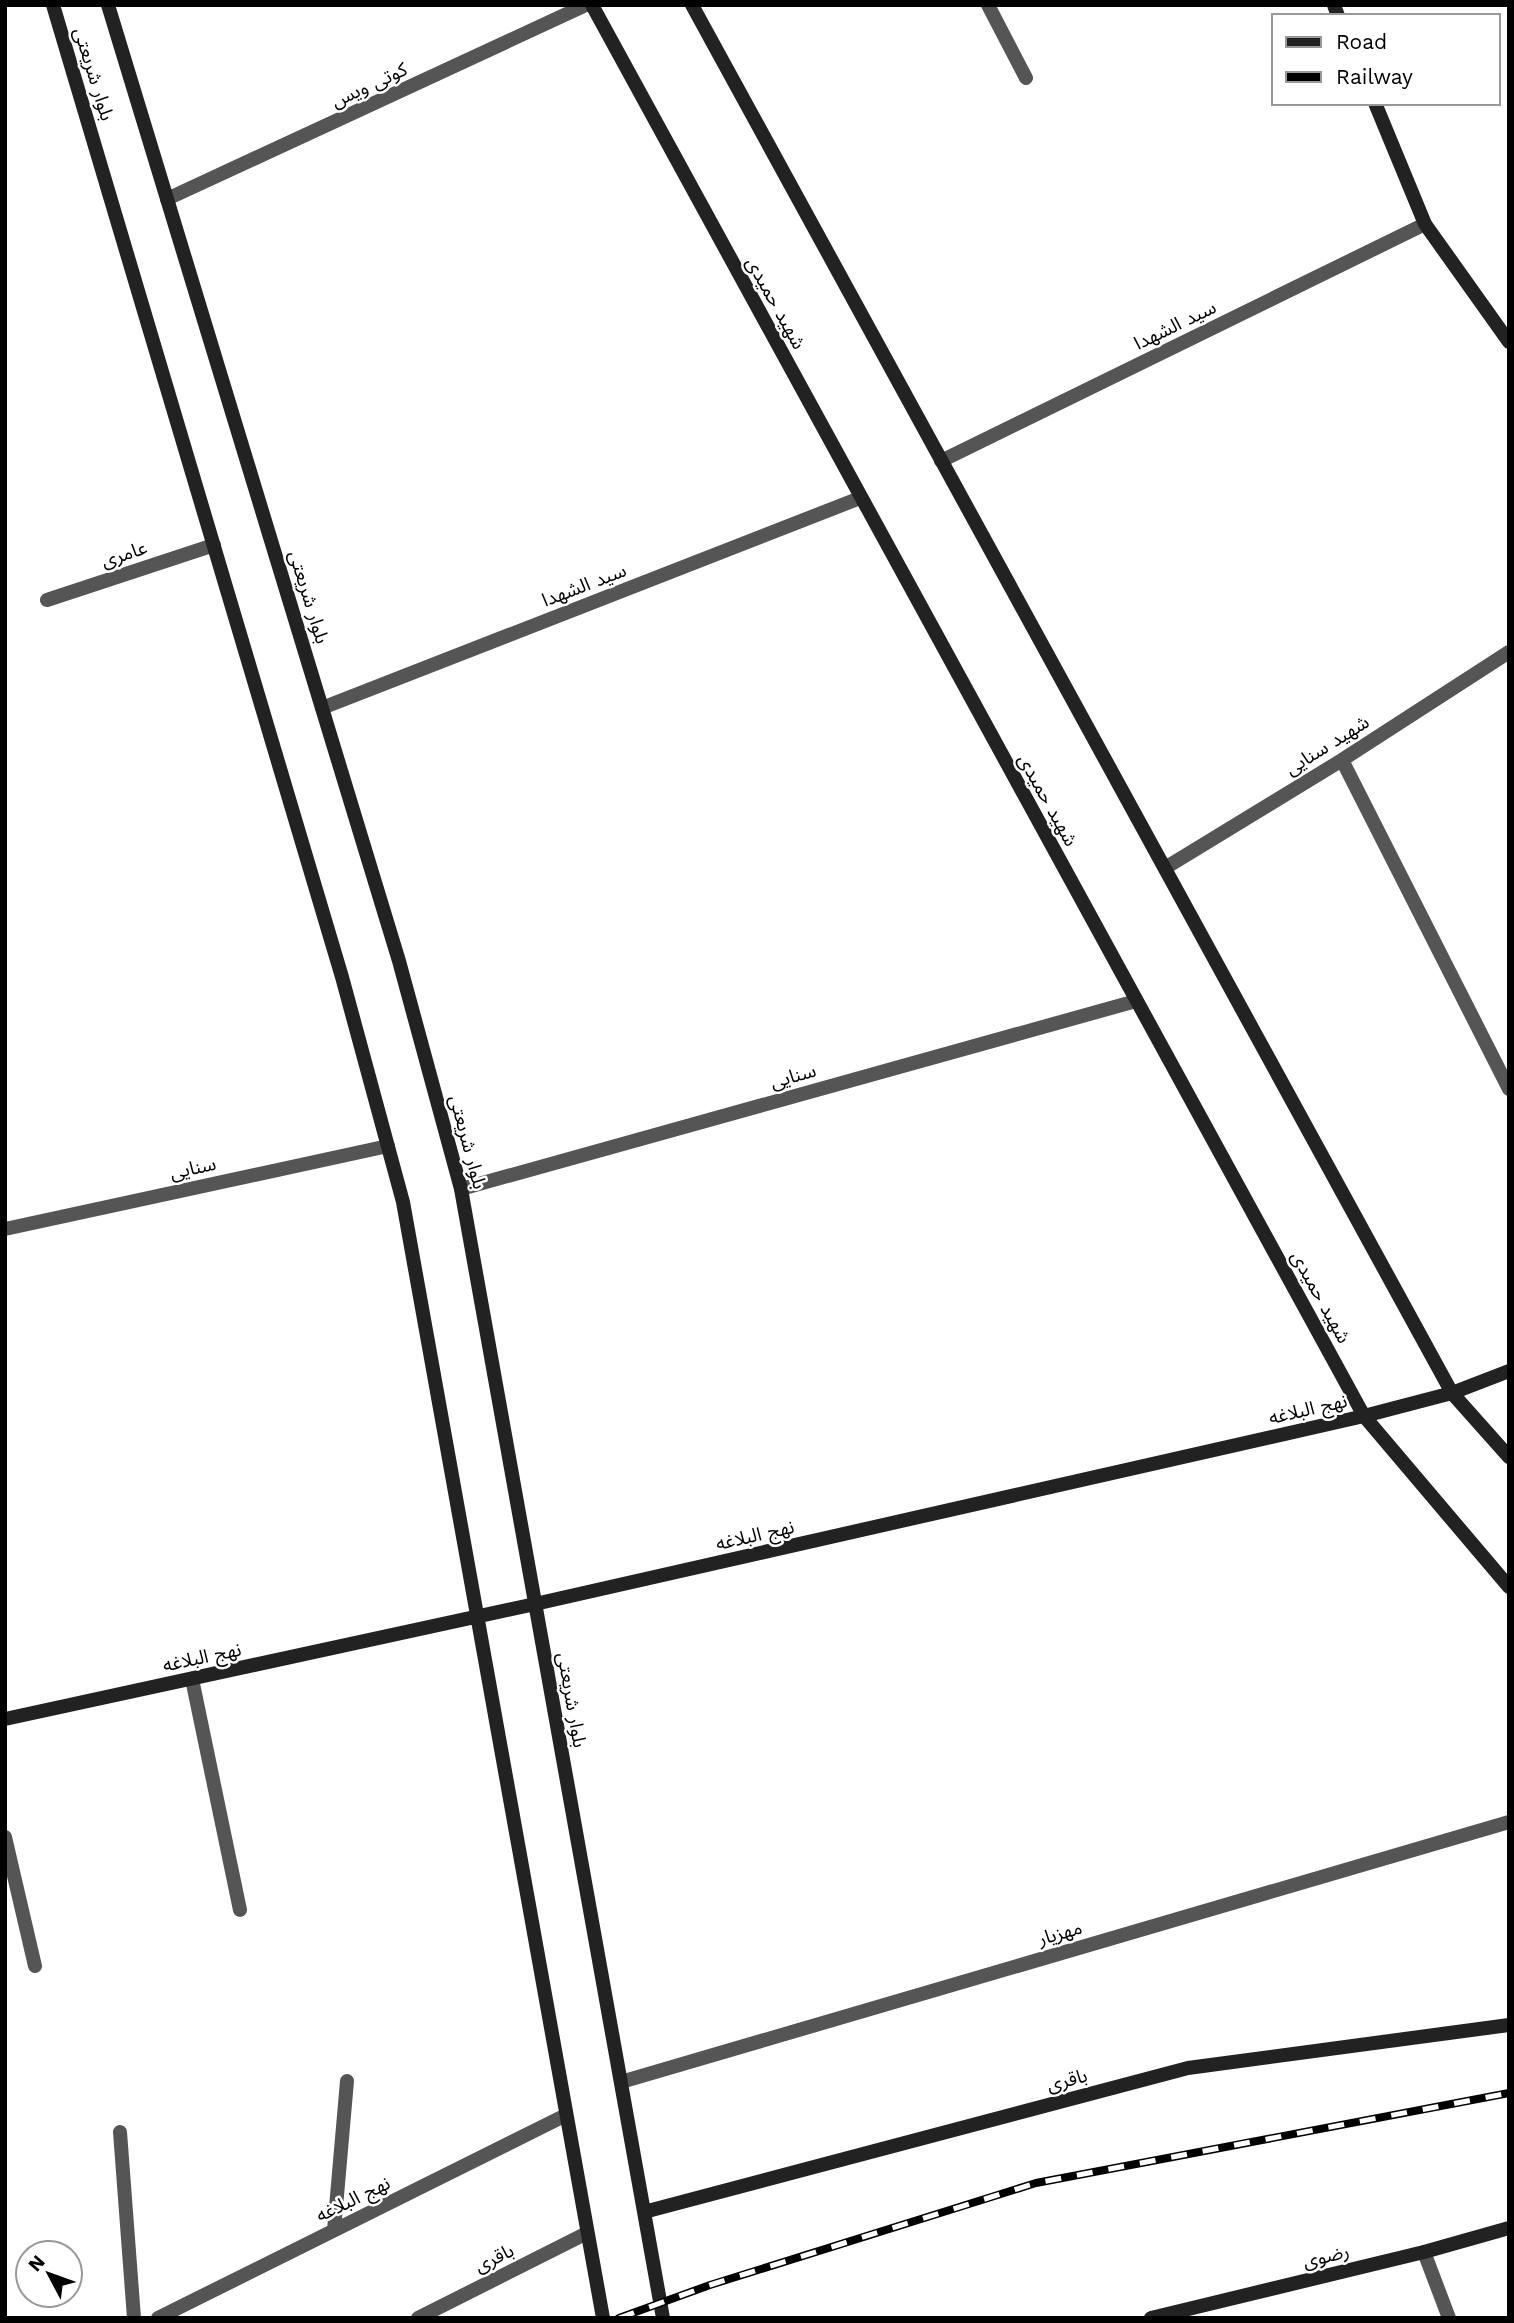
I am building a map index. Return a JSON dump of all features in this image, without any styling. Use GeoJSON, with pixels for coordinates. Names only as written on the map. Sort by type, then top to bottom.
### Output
{"type":"FeatureCollection","features":[{"type":"Feature","properties":{"kind":"main road","name":"بلوار شریعتی"},"geometry":{"type":"LineString","coordinates":[[53,5],[342,977],[403,1202],[603,2318]]}},
{"type":"Feature","properties":{"kind":"main road","name":"بلوار شریعتی"},"geometry":{"type":"LineString","coordinates":[[108,5],[399,961],[461,1189],[663,2318]]}},
{"type":"Feature","properties":{"kind":"main road","name":"شهید حمیدی"},"geometry":{"type":"LineString","coordinates":[[592,5],[1364,1416],[1509,1587]]}},
{"type":"Feature","properties":{"kind":"main road"},"geometry":{"type":"LineString","coordinates":[[692,5],[1452,1393],[1509,1457]]}},
{"type":"Feature","properties":{"kind":"main road"},"geometry":{"type":"LineString","coordinates":[[1376,105],[1425,224],[1509,342]]}},
{"type":"Feature","properties":{"kind":"main road","name":"نهج البلاغه"},"geometry":{"type":"LineString","coordinates":[[5,1719],[477,1617],[1364,1416],[1452,1393],[1509,1371]]}},
{"type":"Feature","properties":{"kind":"main road","name":"باقری"},"geometry":{"type":"LineString","coordinates":[[644,2212],[1188,2068],[1509,2025]]}},
{"type":"Feature","properties":{"kind":"main road","name":"رضوی"},"geometry":{"type":"LineString","coordinates":[[1151,2318],[1424,2252],[1509,2228]]}},
{"type":"Feature","properties":{"kind":"street","name":"کوتی ویس"},"geometry":{"type":"LineString","coordinates":[[167,199],[586,5]]}},
{"type":"Feature","properties":{"kind":"street"},"geometry":{"type":"LineString","coordinates":[[988,5],[1026,78]]}},
{"type":"Feature","properties":{"kind":"street","name":"سید الشهدا"},"geometry":{"type":"LineString","coordinates":[[941,461],[1425,224]]}},
{"type":"Feature","properties":{"kind":"street","name":"سید الشهدا"},"geometry":{"type":"LineString","coordinates":[[322,708],[860,498]]}},
{"type":"Feature","properties":{"kind":"street","name":"عامری"},"geometry":{"type":"LineString","coordinates":[[47,600],[214,545]]}},
{"type":"Feature","properties":{"kind":"street","name":"شهید سنایی"},"geometry":{"type":"LineString","coordinates":[[1165,868],[1342,760],[1509,652]]}},
{"type":"Feature","properties":{"kind":"street"},"geometry":{"type":"LineString","coordinates":[[1342,760],[1509,1089]]}},
{"type":"Feature","properties":{"kind":"street","name":"سنایی"},"geometry":{"type":"LineString","coordinates":[[461,1189],[1136,1001]]}},
{"type":"Feature","properties":{"kind":"street","name":"سنایی"},"geometry":{"type":"LineString","coordinates":[[5,1229],[388,1146]]}},
{"type":"Feature","properties":{"kind":"street"},"geometry":{"type":"LineString","coordinates":[[192,1679],[240,1910]]}},
{"type":"Feature","properties":{"kind":"street","name":"مهزیار"},"geometry":{"type":"LineString","coordinates":[[621,2082],[1509,1822]]}},
{"type":"Feature","properties":{"kind":"street"},"geometry":{"type":"LineString","coordinates":[[5,1837],[35,1966]]}},
{"type":"Feature","properties":{"kind":"street"},"geometry":{"type":"LineString","coordinates":[[334,2230],[347,2081]]}},
{"type":"Feature","properties":{"kind":"street","name":"نهج البلاغه"},"geometry":{"type":"LineString","coordinates":[[158,2318],[566,2115]]}},
{"type":"Feature","properties":{"kind":"street"},"geometry":{"type":"LineString","coordinates":[[120,2132],[134,2318]]}},
{"type":"Feature","properties":{"kind":"street","name":"باقری"},"geometry":{"type":"LineString","coordinates":[[418,2318],[587,2233]]}},
{"type":"Feature","properties":{"kind":"street"},"geometry":{"type":"LineString","coordinates":[[1424,2252],[1449,2318]]}},
{"type":"Feature","properties":{"kind":"railway"},"geometry":{"type":"LineString","coordinates":[[619,2318],[710,2285],[1036,2183],[1509,2093]]}}]}
